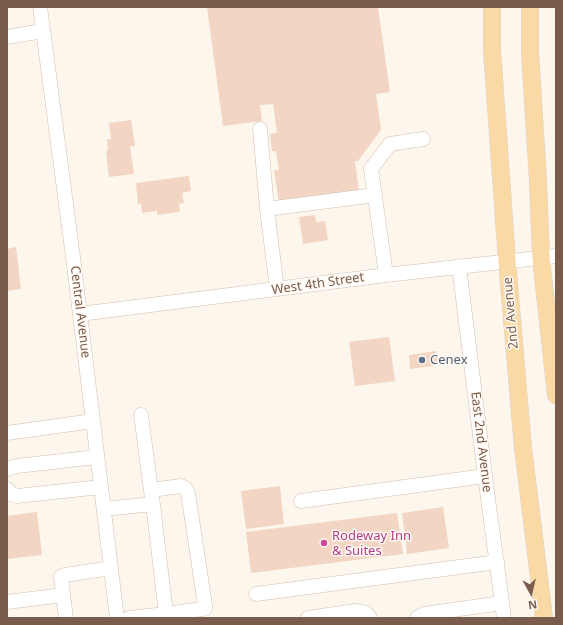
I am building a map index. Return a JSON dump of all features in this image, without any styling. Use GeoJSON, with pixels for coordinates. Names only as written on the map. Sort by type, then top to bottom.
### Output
{"type":"FeatureCollection","features":[{"type":"Feature","properties":{"kind":"main road","name":"2nd Avenue"},"geometry":{"type":"LineString","coordinates":[[492,7],[492,50],[507,261],[523,448],[544,618]]}},
{"type":"Feature","properties":{"kind":"main road"},"geometry":{"type":"LineString","coordinates":[[530,7],[530,53],[538,181],[548,257],[556,395]]}},
{"type":"Feature","properties":{"kind":"street","name":"Central Avenue"},"geometry":{"type":"LineString","coordinates":[[40,7],[80,314],[117,618]]}},
{"type":"Feature","properties":{"kind":"street"},"geometry":{"type":"LineString","coordinates":[[7,37],[43,31]]}},
{"type":"Feature","properties":{"kind":"street"},"geometry":{"type":"LineString","coordinates":[[260,128],[267,209],[277,290]]}},
{"type":"Feature","properties":{"kind":"street"},"geometry":{"type":"LineString","coordinates":[[386,275],[371,169],[390,144],[423,139]]}},
{"type":"Feature","properties":{"kind":"street"},"geometry":{"type":"LineString","coordinates":[[267,209],[375,195]]}},
{"type":"Feature","properties":{"kind":"street","name":"West 4th Street"},"geometry":{"type":"LineString","coordinates":[[80,314],[459,266],[548,257]]}},
{"type":"Feature","properties":{"kind":"street","name":"East 2nd Avenue"},"geometry":{"type":"LineString","coordinates":[[459,266],[504,618]]}},
{"type":"Feature","properties":{"kind":"street"},"geometry":{"type":"LineString","coordinates":[[141,415],[166,616]]}},
{"type":"Feature","properties":{"kind":"street"},"geometry":{"type":"LineString","coordinates":[[7,432],[93,421]]}},
{"type":"Feature","properties":{"kind":"street"},"geometry":{"type":"LineString","coordinates":[[7,469],[17,466],[97,457]]}},
{"type":"Feature","properties":{"kind":"street"},"geometry":{"type":"LineString","coordinates":[[301,501],[485,476]]}},
{"type":"Feature","properties":{"kind":"street"},"geometry":{"type":"LineString","coordinates":[[129,618],[197,614],[205,608],[188,493],[185,488],[181,486],[151,490]]}},
{"type":"Feature","properties":{"kind":"street"},"geometry":{"type":"LineString","coordinates":[[7,489],[11,494],[17,496],[101,487]]}},
{"type":"Feature","properties":{"kind":"street"},"geometry":{"type":"LineString","coordinates":[[104,509],[153,504]]}},
{"type":"Feature","properties":{"kind":"street"},"geometry":{"type":"LineString","coordinates":[[256,594],[497,562]]}},
{"type":"Feature","properties":{"kind":"street"},"geometry":{"type":"LineString","coordinates":[[66,618],[62,596],[61,578],[65,575],[111,568]]}},
{"type":"Feature","properties":{"kind":"street"},"geometry":{"type":"LineString","coordinates":[[7,602],[62,596]]}},
{"type":"Feature","properties":{"kind":"street"},"geometry":{"type":"LineString","coordinates":[[417,618],[424,614],[459,614],[502,603]]}},
{"type":"Feature","properties":{"kind":"street"},"geometry":{"type":"LineString","coordinates":[[308,618],[355,611],[366,613],[370,618]]}},
{"type":"Feature","properties":{"kind":"building"},"geometry":{"type":"Polygon","coordinates":[[[207,7],[378,7],[390,92],[376,94],[381,130],[358,161],[355,161],[359,191],[279,202],[274,170],[279,170],[276,151],[272,151],[270,134],[277,133],[273,104],[260,105],[262,121],[223,126],[207,7]]]}},
{"type":"Feature","properties":{"kind":"building"},"geometry":{"type":"Polygon","coordinates":[[[131,120],[135,146],[130,146],[134,174],[109,177],[106,151],[108,150],[107,139],[111,139],[109,123],[131,120]]]}},
{"type":"Feature","properties":{"kind":"building"},"geometry":{"type":"Polygon","coordinates":[[[189,176],[191,191],[182,193],[184,203],[179,204],[180,212],[157,215],[157,211],[142,213],[141,203],[138,204],[136,183],[189,176]]]}},
{"type":"Feature","properties":{"kind":"building"},"geometry":{"type":"Polygon","coordinates":[[[315,215],[316,222],[325,221],[328,240],[303,244],[299,217],[315,215]]]}},
{"type":"Feature","properties":{"kind":"building"},"geometry":{"type":"Polygon","coordinates":[[[16,247],[21,289],[7,291],[7,249],[16,247]]]}},
{"type":"Feature","properties":{"kind":"building"},"geometry":{"type":"Polygon","coordinates":[[[389,337],[395,381],[355,386],[349,342],[389,337]]]}},
{"type":"Feature","properties":{"kind":"building"},"geometry":{"type":"Polygon","coordinates":[[[436,351],[438,365],[410,369],[409,355],[436,351]]]}},
{"type":"Feature","properties":{"kind":"building"},"geometry":{"type":"Polygon","coordinates":[[[280,486],[284,524],[246,529],[241,491],[280,486]]]}},
{"type":"Feature","properties":{"kind":"building"},"geometry":{"type":"Polygon","coordinates":[[[443,507],[449,548],[407,554],[402,513],[443,507]]]}},
{"type":"Feature","properties":{"kind":"building"},"geometry":{"type":"Polygon","coordinates":[[[37,512],[42,555],[7,559],[7,516],[37,512]]]}},
{"type":"Feature","properties":{"kind":"building"},"geometry":{"type":"Polygon","coordinates":[[[397,513],[403,554],[251,573],[246,532],[397,513]]]}},
{"type":"Feature","properties":{"kind":"place","name":"Cenex"},"geometry":{"type":"Point","coordinates":[422,360]}},
{"type":"Feature","properties":{"kind":"place","name":"Rodeway Inn & Suites"},"geometry":{"type":"Point","coordinates":[324,543]}}]}
